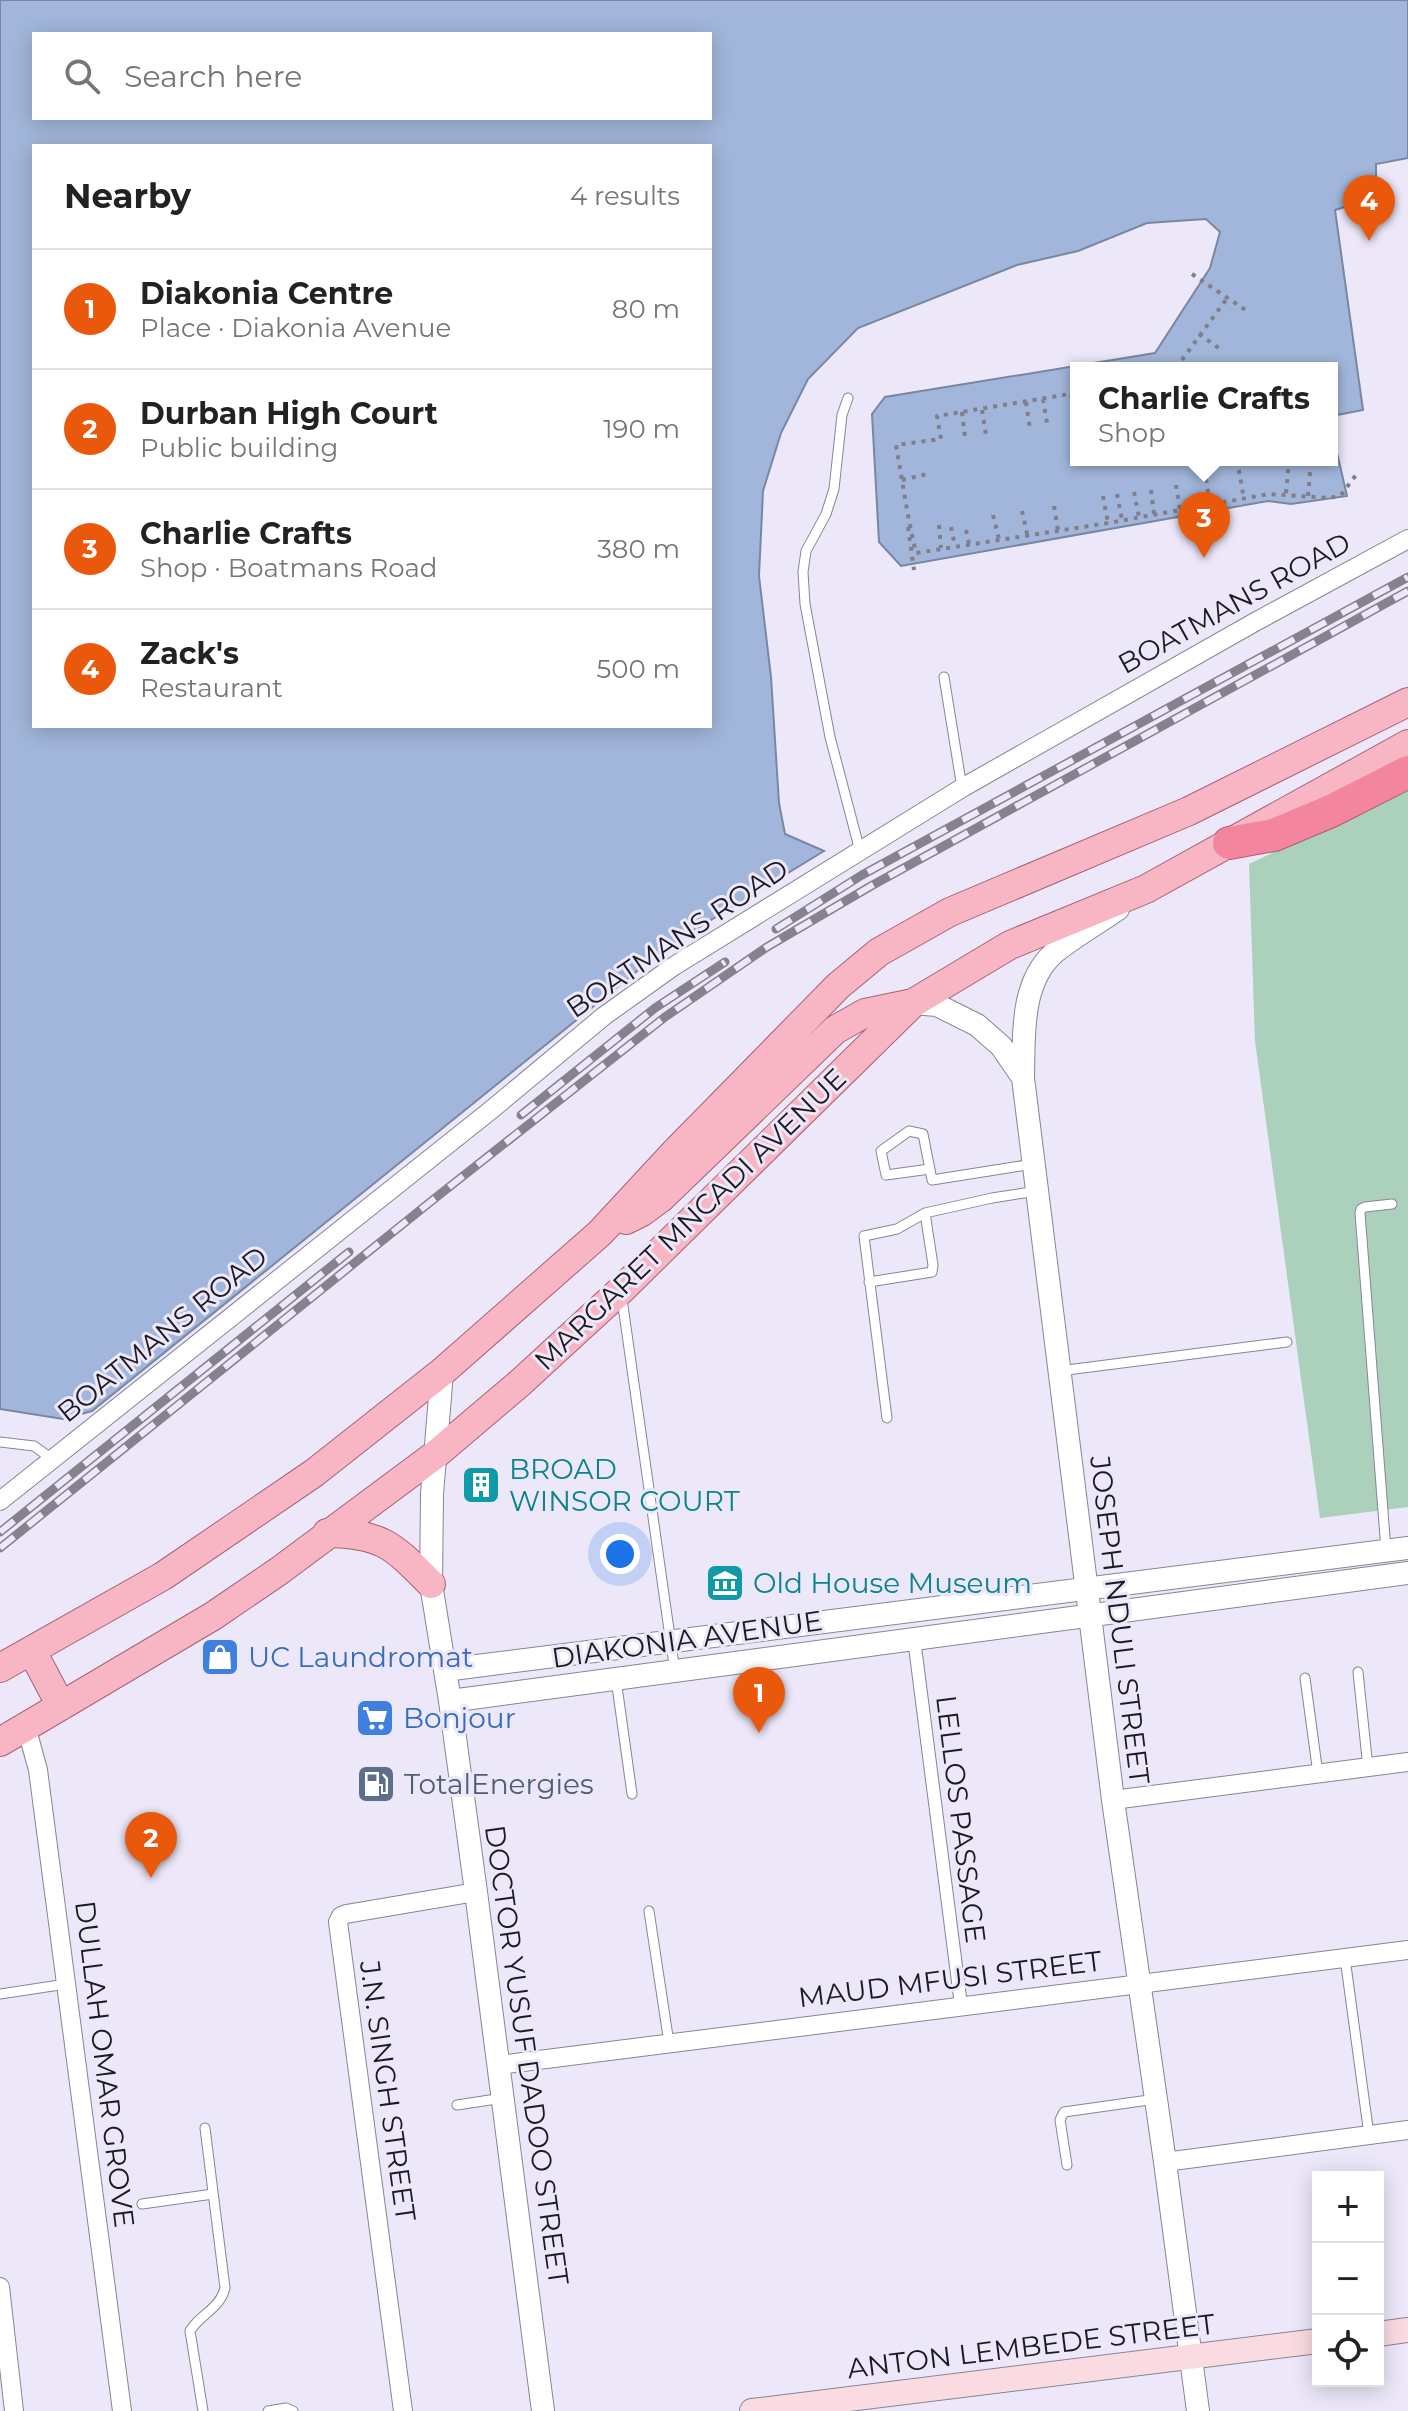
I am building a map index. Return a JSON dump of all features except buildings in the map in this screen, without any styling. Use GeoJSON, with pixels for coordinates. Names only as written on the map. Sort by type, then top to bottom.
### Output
{"type":"FeatureCollection","features":[{"type":"Feature","properties":{"kind":"highway"},"geometry":{"type":"LineString","coordinates":[[1229,843],[1274,835],[1331,811],[1408,772]]}},
{"type":"Feature","properties":{"kind":"main road","name":"MARGARET MNCADI AVENUE"},"geometry":{"type":"LineString","coordinates":[[0,1668],[163,1576],[314,1473],[442,1372],[600,1233],[838,986],[879,952],[950,912],[1189,811],[1408,702]]}},
{"type":"Feature","properties":{"kind":"main road","name":"MARGARET MNCADI AVENUE"},"geometry":{"type":"LineString","coordinates":[[0,1742],[213,1616],[435,1455],[521,1382],[620,1291],[913,1003],[1010,945],[1146,889],[1408,744]]}},
{"type":"Feature","properties":{"kind":"main road"},"geometry":{"type":"LineString","coordinates":[[600,1233],[642,1212],[661,1198],[835,1030],[865,1013],[913,1003]]}},
{"type":"Feature","properties":{"kind":"main road"},"geometry":{"type":"LineString","coordinates":[[327,1533],[378,1539],[431,1584]]}},
{"type":"Feature","properties":{"kind":"main road"},"geometry":{"type":"LineString","coordinates":[[32,1651],[61,1706]]}},
{"type":"Feature","properties":{"kind":"main road"},"geometry":{"type":"LineString","coordinates":[[1384,2333],[1408,2330]]}},
{"type":"Feature","properties":{"kind":"main road","name":"ANTON LEMBEDE STREET"},"geometry":{"type":"LineString","coordinates":[[752,2411],[1312,2342]]}},
{"type":"Feature","properties":{"kind":"street","name":"BOATMANS ROAD"},"geometry":{"type":"LineString","coordinates":[[0,1501],[491,1110],[604,1016],[674,966],[962,788],[1408,539]]}},
{"type":"Feature","properties":{"kind":"street","name":"JOSEPH NDULI STREET"},"geometry":{"type":"LineString","coordinates":[[1146,889],[1054,954],[1042,968],[1033,985],[1025,1015],[1023,1078],[1113,1800],[1198,2411]]}},
{"type":"Feature","properties":{"kind":"street"},"geometry":{"type":"LineString","coordinates":[[913,1003],[937,1005],[977,1025],[1001,1046],[1023,1078]]}},
{"type":"Feature","properties":{"kind":"street","name":"DOCTOR YUSUF DADOO STREET"},"geometry":{"type":"LineString","coordinates":[[442,1372],[435,1455],[431,1584],[476,1892],[543,2411]]}},
{"type":"Feature","properties":{"kind":"street","name":"DIAKONIA AVENUE"},"geometry":{"type":"LineString","coordinates":[[445,1670],[1397,1549]]}},
{"type":"Feature","properties":{"kind":"street"},"geometry":{"type":"LineString","coordinates":[[1284,1564],[1287,1590]]}},
{"type":"Feature","properties":{"kind":"street","name":"DIAKONIA AVENUE"},"geometry":{"type":"LineString","coordinates":[[450,1701],[1408,1573]]}},
{"type":"Feature","properties":{"kind":"street"},"geometry":{"type":"LineString","coordinates":[[876,1615],[880,1644]]}},
{"type":"Feature","properties":{"kind":"street","name":"LELLOS PASSAGE"},"geometry":{"type":"LineString","coordinates":[[914,1639],[961,2005]]}},
{"type":"Feature","properties":{"kind":"street"},"geometry":{"type":"LineString","coordinates":[[613,1649],[616,1679]]}},
{"type":"Feature","properties":{"kind":"street","name":"DULLAH OMAR GROVE"},"geometry":{"type":"LineString","coordinates":[[26,1726],[38,1770],[122,2411]]}},
{"type":"Feature","properties":{"kind":"street"},"geometry":{"type":"LineString","coordinates":[[1113,1800],[1408,1762]]}},
{"type":"Feature","properties":{"kind":"street","name":"J.N. SINGH STREET"},"geometry":{"type":"LineString","coordinates":[[403,2411],[338,1922],[346,1914],[476,1892]]}},
{"type":"Feature","properties":{"kind":"street","name":"MAUD MFUSI STREET"},"geometry":{"type":"LineString","coordinates":[[499,2065],[1408,1950]]}},
{"type":"Feature","properties":{"kind":"street"},"geometry":{"type":"LineString","coordinates":[[1165,2162],[1408,2130]]}},
{"type":"Feature","properties":{"kind":"street"},"geometry":{"type":"LineString","coordinates":[[0,2287],[14,2411]]}},
{"type":"Feature","properties":{"kind":"lane"},"geometry":{"type":"LineString","coordinates":[[848,398],[842,415],[834,489],[826,514],[806,551],[803,572],[805,604],[830,737],[860,851]]}},
{"type":"Feature","properties":{"kind":"lane"},"geometry":{"type":"LineString","coordinates":[[944,677],[962,788]]}},
{"type":"Feature","properties":{"kind":"lane"},"geometry":{"type":"LineString","coordinates":[[930,1169],[886,1175],[881,1151],[909,1131],[919,1131],[925,1137],[933,1180],[1033,1164]]}},
{"type":"Feature","properties":{"kind":"lane"},"geometry":{"type":"LineString","coordinates":[[887,1418],[864,1236],[897,1229],[925,1213],[1037,1191]]}},
{"type":"Feature","properties":{"kind":"lane"},"geometry":{"type":"LineString","coordinates":[[1392,1204],[1365,1207],[1360,1213],[1397,1549]]}},
{"type":"Feature","properties":{"kind":"lane"},"geometry":{"type":"LineString","coordinates":[[869,1282],[932,1272],[925,1213]]}},
{"type":"Feature","properties":{"kind":"lane"},"geometry":{"type":"LineString","coordinates":[[620,1291],[675,1672]]}},
{"type":"Feature","properties":{"kind":"lane"},"geometry":{"type":"LineString","coordinates":[[1059,1371],[1287,1342]]}},
{"type":"Feature","properties":{"kind":"lane"},"geometry":{"type":"LineString","coordinates":[[0,1442],[31,1445],[52,1459]]}},
{"type":"Feature","properties":{"kind":"lane"},"geometry":{"type":"LineString","coordinates":[[1358,1672],[1368,1768]]}},
{"type":"Feature","properties":{"kind":"lane"},"geometry":{"type":"LineString","coordinates":[[1305,1678],[1318,1774]]}},
{"type":"Feature","properties":{"kind":"lane"},"geometry":{"type":"LineString","coordinates":[[616,1679],[632,1794]]}},
{"type":"Feature","properties":{"kind":"lane"},"geometry":{"type":"LineString","coordinates":[[649,1911],[669,2043]]}},
{"type":"Feature","properties":{"kind":"lane"},"geometry":{"type":"LineString","coordinates":[[1345,1958],[1369,2135]]}},
{"type":"Feature","properties":{"kind":"lane"},"geometry":{"type":"LineString","coordinates":[[0,1994],[66,1984]]}},
{"type":"Feature","properties":{"kind":"lane"},"geometry":{"type":"LineString","coordinates":[[457,2105],[503,2098]]}},
{"type":"Feature","properties":{"kind":"lane"},"geometry":{"type":"LineString","coordinates":[[1067,2165],[1060,2120],[1064,2112],[1156,2099]]}},
{"type":"Feature","properties":{"kind":"lane"},"geometry":{"type":"LineString","coordinates":[[203,2411],[190,2331],[218,2303],[225,2288],[205,2128]]}},
{"type":"Feature","properties":{"kind":"lane"},"geometry":{"type":"LineString","coordinates":[[142,2204],[213,2194]]}},
{"type":"Feature","properties":{"kind":"lane"},"geometry":{"type":"LineString","coordinates":[[268,2411],[286,2408],[293,2411]]}},
{"type":"Feature","properties":{"kind":"path"},"geometry":{"type":"LineString","coordinates":[[1192,274],[1250,313]]}},
{"type":"Feature","properties":{"kind":"path"},"geometry":{"type":"LineString","coordinates":[[1180,362],[1228,297]]}},
{"type":"Feature","properties":{"kind":"path"},"geometry":{"type":"LineString","coordinates":[[1199,334],[1223,351]]}},
{"type":"Feature","properties":{"kind":"path"},"geometry":{"type":"LineString","coordinates":[[1070,395],[937,416],[941,439],[896,445],[916,553],[1244,499],[1286,494],[1330,498],[1341,495],[1359,471]]}},
{"type":"Feature","properties":{"kind":"path"},"geometry":{"type":"LineString","coordinates":[[1043,399],[1047,423]]}},
{"type":"Feature","properties":{"kind":"path"},"geometry":{"type":"LineString","coordinates":[[1026,402],[1030,429]]}},
{"type":"Feature","properties":{"kind":"path"},"geometry":{"type":"LineString","coordinates":[[982,409],[986,435]]}},
{"type":"Feature","properties":{"kind":"path"},"geometry":{"type":"LineString","coordinates":[[962,412],[965,437]]}},
{"type":"Feature","properties":{"kind":"path"},"geometry":{"type":"LineString","coordinates":[[1238,466],[1244,499]]}},
{"type":"Feature","properties":{"kind":"path"},"geometry":{"type":"LineString","coordinates":[[1286,494],[1288,466]]}},
{"type":"Feature","properties":{"kind":"path"},"geometry":{"type":"LineString","coordinates":[[1308,496],[1310,466]]}},
{"type":"Feature","properties":{"kind":"path"},"geometry":{"type":"LineString","coordinates":[[902,480],[927,474]]}},
{"type":"Feature","properties":{"kind":"path"},"geometry":{"type":"LineString","coordinates":[[1206,479],[1210,504]]}},
{"type":"Feature","properties":{"kind":"path"},"geometry":{"type":"LineString","coordinates":[[1176,485],[1180,509]]}},
{"type":"Feature","properties":{"kind":"path"},"geometry":{"type":"LineString","coordinates":[[1151,490],[1154,514]]}},
{"type":"Feature","properties":{"kind":"path"},"geometry":{"type":"LineString","coordinates":[[1134,492],[1139,517]]}},
{"type":"Feature","properties":{"kind":"path"},"geometry":{"type":"LineString","coordinates":[[1117,494],[1122,520]]}},
{"type":"Feature","properties":{"kind":"path"},"geometry":{"type":"LineString","coordinates":[[1103,496],[1108,523]]}},
{"type":"Feature","properties":{"kind":"path"},"geometry":{"type":"LineString","coordinates":[[1054,506],[1058,530]]}},
{"type":"Feature","properties":{"kind":"path"},"geometry":{"type":"LineString","coordinates":[[1022,511],[1027,534]]}},
{"type":"Feature","properties":{"kind":"path"},"geometry":{"type":"LineString","coordinates":[[993,515],[999,539]]}},
{"type":"Feature","properties":{"kind":"path"},"geometry":{"type":"LineString","coordinates":[[909,521],[908,536],[914,570]]}},
{"type":"Feature","properties":{"kind":"path"},"geometry":{"type":"LineString","coordinates":[[939,525],[941,548]]}},
{"type":"Feature","properties":{"kind":"path"},"geometry":{"type":"LineString","coordinates":[[951,527],[955,546]]}},
{"type":"Feature","properties":{"kind":"path"},"geometry":{"type":"LineString","coordinates":[[966,530],[969,544]]}},
{"type":"Feature","properties":{"kind":"green space"},"geometry":{"type":"Polygon","coordinates":[[[1408,788],[1408,1507],[1320,1518],[1255,1041],[1249,864],[1408,788]]]}},
{"type":"Feature","properties":{"kind":"water"},"geometry":{"type":"Polygon","coordinates":[[[0,0],[1408,0],[1408,158],[1376,164],[1376,190],[1361,202],[1335,210],[1363,410],[1338,415],[1338,362],[1100,362],[1155,353],[1210,268],[1220,232],[1206,219],[1147,223],[1078,251],[1017,265],[858,328],[808,379],[781,433],[763,491],[759,576],[771,677],[779,803],[785,834],[824,851],[667,947],[92,1411],[63,1419],[0,1409],[0,0]]]}},
{"type":"Feature","properties":{"kind":"water"},"geometry":{"type":"Polygon","coordinates":[[[1070,367],[1070,466],[1338,466],[1338,457],[1347,496],[1291,504],[1268,501],[901,566],[879,542],[872,414],[885,397],[1070,367]]]}},
{"type":"Feature","properties":{"kind":"railway"},"geometry":{"type":"LineString","coordinates":[[776,929],[862,875],[1408,577]]}},
{"type":"Feature","properties":{"kind":"railway"},"geometry":{"type":"LineString","coordinates":[[0,1548],[665,1017],[767,947],[871,886],[1408,591]]}},
{"type":"Feature","properties":{"kind":"railway"},"geometry":{"type":"LineString","coordinates":[[521,1115],[655,1008],[725,962]]}},
{"type":"Feature","properties":{"kind":"railway"},"geometry":{"type":"LineString","coordinates":[[0,1532],[349,1252]]}},
{"type":"Feature","properties":{"kind":"place","name":"Zack's"},"geometry":{"type":"Point","coordinates":[1369,241]}},
{"type":"Feature","properties":{"kind":"place","name":"Charlie Crafts"},"geometry":{"type":"Point","coordinates":[1204,558]}},
{"type":"Feature","properties":{"kind":"place","name":"BROAD WINSOR COURT"},"geometry":{"type":"Point","coordinates":[481,1485]}},
{"type":"Feature","properties":{"kind":"place","name":"Old House Museum"},"geometry":{"type":"Point","coordinates":[725,1583]}},
{"type":"Feature","properties":{"kind":"place","name":"UC Laundromat"},"geometry":{"type":"Point","coordinates":[220,1657]}},
{"type":"Feature","properties":{"kind":"place","name":"Bonjour"},"geometry":{"type":"Point","coordinates":[375,1718]}},
{"type":"Feature","properties":{"kind":"place","name":"Diakonia Centre"},"geometry":{"type":"Point","coordinates":[759,1733]}},
{"type":"Feature","properties":{"kind":"place","name":"TotalEnergies"},"geometry":{"type":"Point","coordinates":[376,1784]}},
{"type":"Feature","properties":{"kind":"place","name":"Durban High Court"},"geometry":{"type":"Point","coordinates":[151,1878]}}]}
